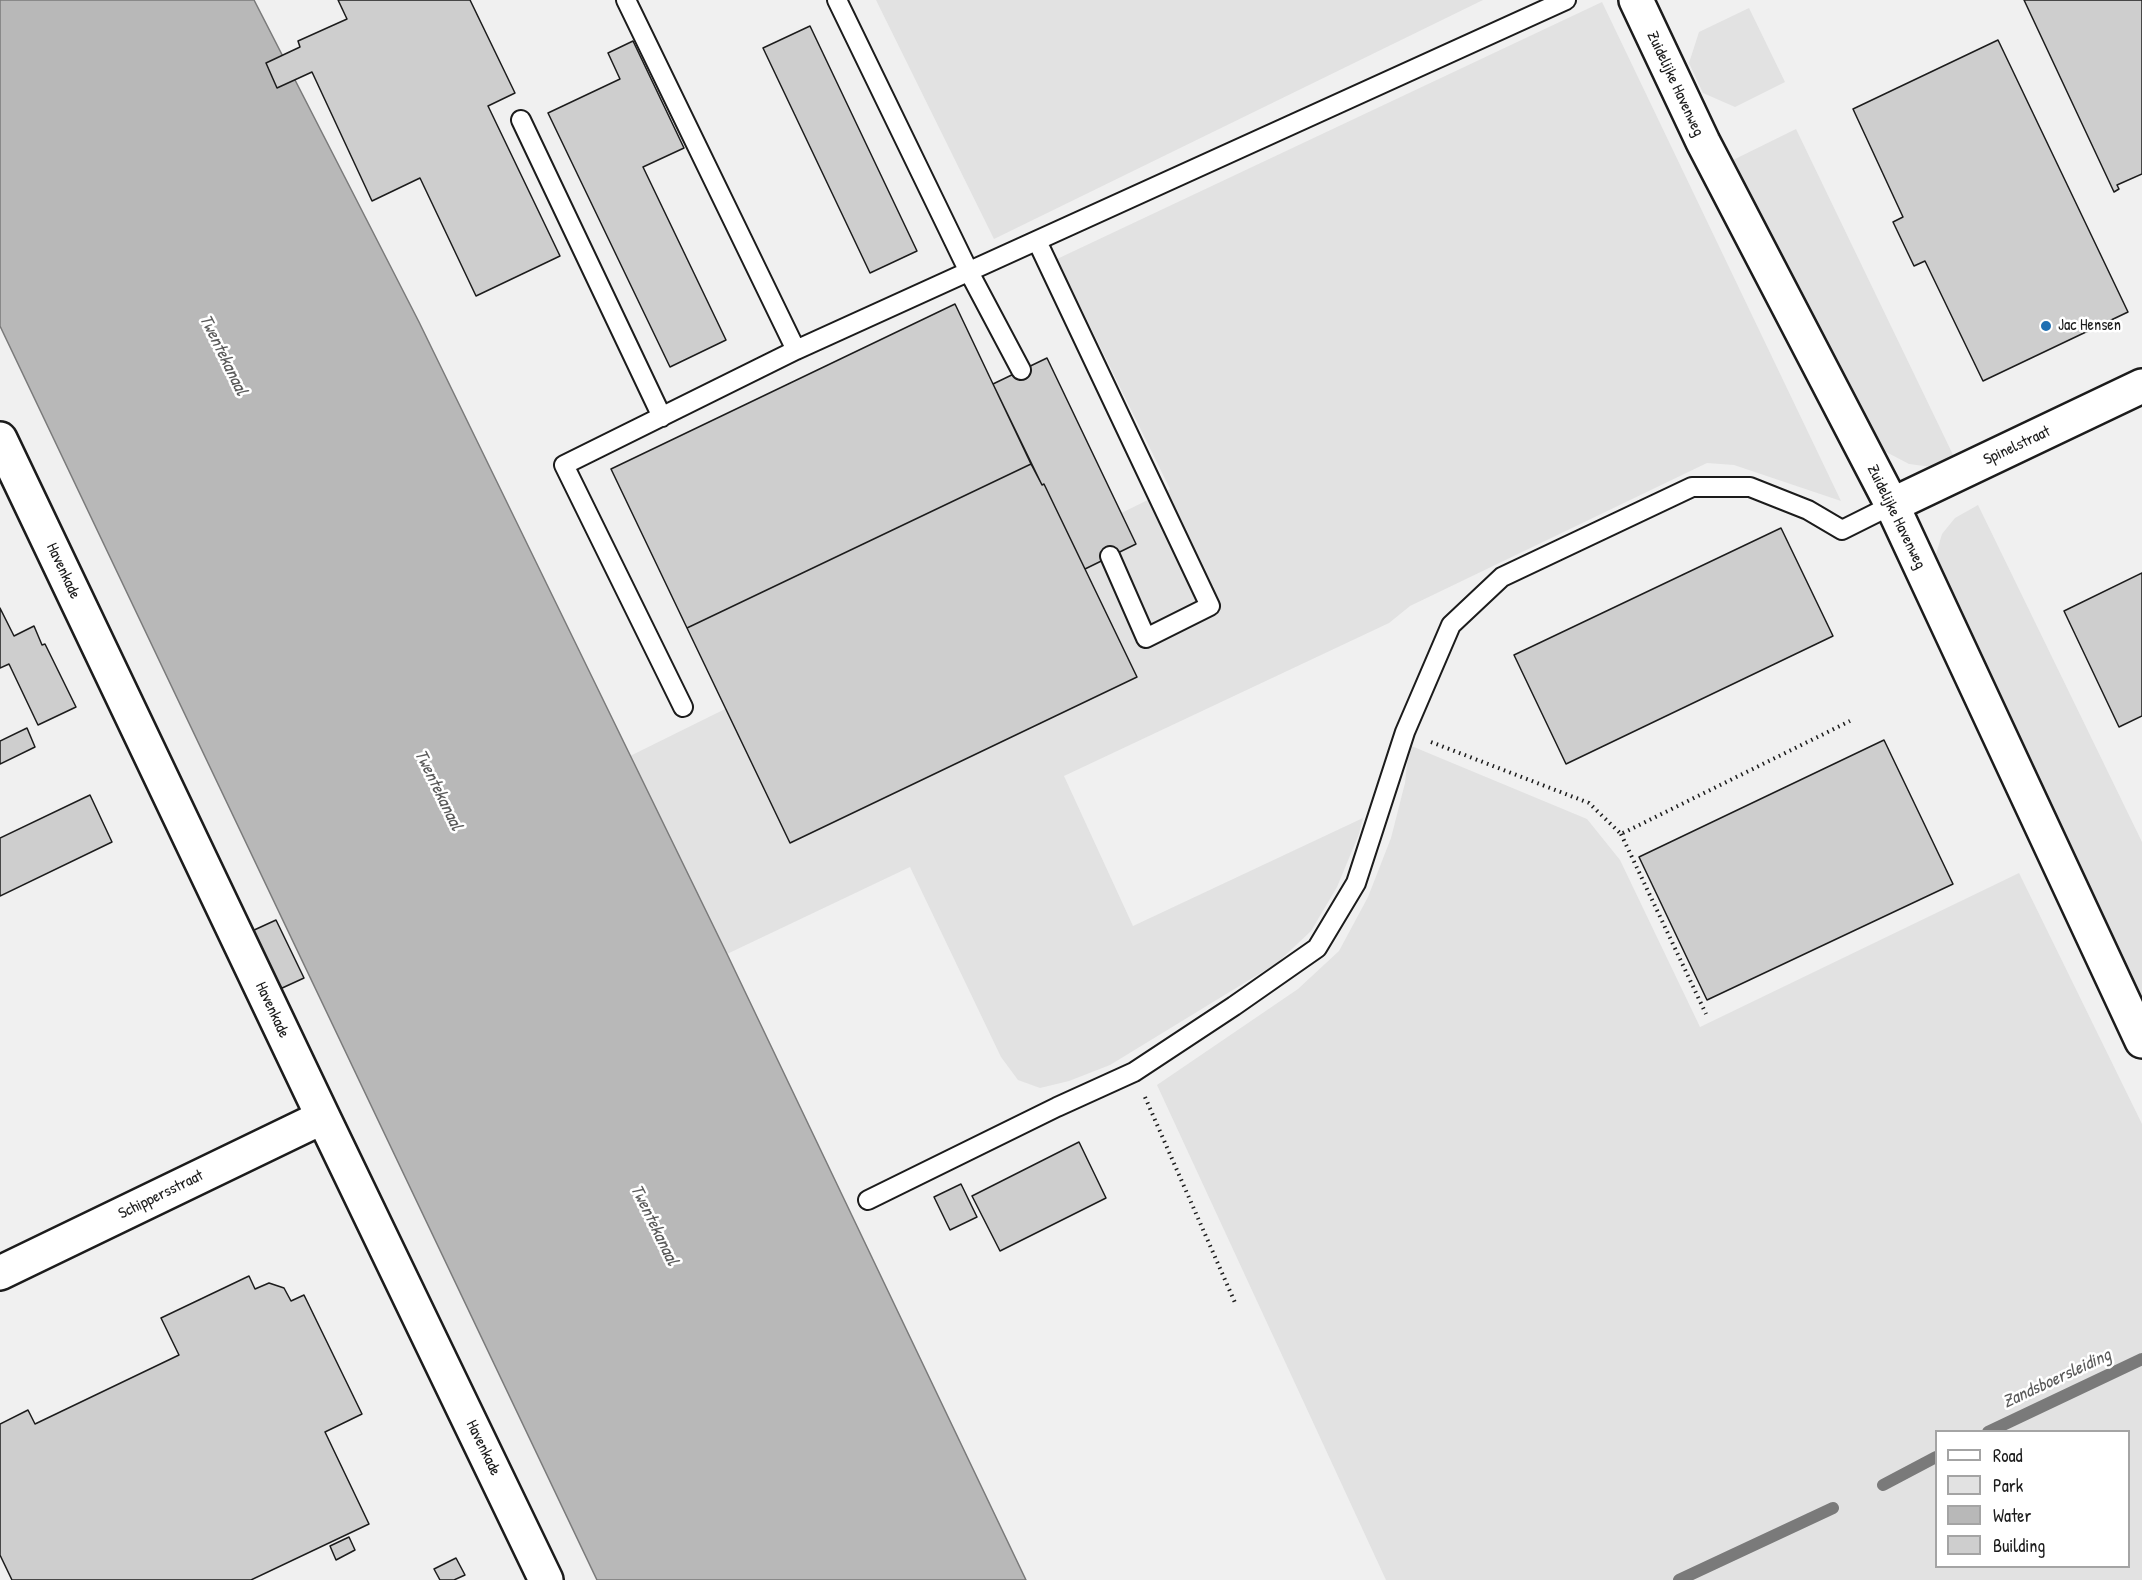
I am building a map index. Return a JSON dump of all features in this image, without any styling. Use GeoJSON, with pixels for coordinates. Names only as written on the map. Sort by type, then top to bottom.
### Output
{"type":"FeatureCollection","features":[{"type":"Feature","properties":{"kind":"street","name":"Zuidelijke Havenweg"},"geometry":{"type":"LineString","coordinates":[[1636,0],[1702,142],[1892,505],[2142,1041]]}},
{"type":"Feature","properties":{"kind":"street","name":"Spinelstraat"},"geometry":{"type":"LineString","coordinates":[[1892,505],[2142,386]]}},
{"type":"Feature","properties":{"kind":"street","name":"Havenkade"},"geometry":{"type":"LineString","coordinates":[[0,439],[322,1117],[546,1580]]}},
{"type":"Feature","properties":{"kind":"street","name":"Schippersstraat"},"geometry":{"type":"LineString","coordinates":[[0,1273],[322,1117]]}},
{"type":"Feature","properties":{"kind":"lane"},"geometry":{"type":"LineString","coordinates":[[626,0],[796,350]]}},
{"type":"Feature","properties":{"kind":"lane"},"geometry":{"type":"LineString","coordinates":[[837,0],[969,272],[1022,370]]}},
{"type":"Feature","properties":{"kind":"lane"},"geometry":{"type":"LineString","coordinates":[[683,707],[564,465],[796,350],[1566,0]]}},
{"type":"Feature","properties":{"kind":"lane"},"geometry":{"type":"LineString","coordinates":[[520,120],[662,417]]}},
{"type":"Feature","properties":{"kind":"lane"},"geometry":{"type":"LineString","coordinates":[[1037,241],[1210,606],[1146,638],[1110,556]]}},
{"type":"Feature","properties":{"kind":"lane"},"geometry":{"type":"LineString","coordinates":[[868,1200],[1134,1071],[1234,1006],[1317,948],[1356,883],[1405,732],[1451,625],[1502,577],[1692,487],[1750,487],[1808,510],[1842,530],[1892,505]]}},
{"type":"Feature","properties":{"kind":"path"},"geometry":{"type":"LineString","coordinates":[[1621,834],[1850,721]]}},
{"type":"Feature","properties":{"kind":"path"},"geometry":{"type":"LineString","coordinates":[[1405,732],[1589,803],[1621,834],[1706,1014]]}},
{"type":"Feature","properties":{"kind":"path"},"geometry":{"type":"LineString","coordinates":[[1134,1071],[1236,1305]]}},
{"type":"Feature","properties":{"kind":"shaded area","name":"Twentekanaal"},"geometry":{"type":"Polygon","coordinates":[[[0,0],[2142,0],[2142,1580],[0,1580],[0,0]]]}},
{"type":"Feature","properties":{"kind":"green space"},"geometry":{"type":"Polygon","coordinates":[[[876,0],[1483,0],[994,239],[876,0]]]}},
{"type":"Feature","properties":{"kind":"green space"},"geometry":{"type":"Polygon","coordinates":[[[1602,2],[1841,501],[1734,465],[1707,463],[1410,606],[1389,623],[1064,776],[1133,926],[1363,818],[1359,834],[1337,887],[1311,931],[1277,963],[1110,1065],[1069,1081],[1040,1088],[1018,1080],[1001,1057],[910,867],[727,954],[630,756],[1170,489],[1057,259],[1602,2]]]}},
{"type":"Feature","properties":{"kind":"green space"},"geometry":{"type":"Polygon","coordinates":[[[1749,8],[1785,82],[1735,107],[1703,93],[1689,63],[1699,32],[1749,8]]]}},
{"type":"Feature","properties":{"kind":"green space"},"geometry":{"type":"Polygon","coordinates":[[[1796,129],[1956,461],[1932,467],[1909,464],[1869,443],[1731,161],[1796,129]]]}},
{"type":"Feature","properties":{"kind":"green space"},"geometry":{"type":"Polygon","coordinates":[[[1978,505],[2142,842],[2142,1003],[1931,571],[1942,534],[1955,518],[1978,505]]]}},
{"type":"Feature","properties":{"kind":"green space"},"geometry":{"type":"Polygon","coordinates":[[[1409,745],[1587,819],[1620,860],[1700,1027],[2019,873],[2142,1124],[2142,1580],[1386,1580],[1157,1085],[1298,989],[1339,951],[1368,897],[1391,838],[1405,783],[1409,745]]]}},
{"type":"Feature","properties":{"kind":"water"},"geometry":{"type":"Polygon","coordinates":[[[0,0],[254,0],[419,322],[727,954],[1026,1580],[597,1580],[0,326],[0,0]]]}},
{"type":"Feature","properties":{"kind":"building"},"geometry":{"type":"Polygon","coordinates":[[[338,0],[470,0],[515,93],[488,106],[560,256],[476,296],[420,178],[372,201],[312,72],[277,88],[266,63],[300,47],[298,41],[347,19],[338,0]]]}},
{"type":"Feature","properties":{"kind":"building"},"geometry":{"type":"Polygon","coordinates":[[[2024,0],[2142,0],[2142,174],[2117,185],[2119,189],[2114,192],[2024,0]]]}},
{"type":"Feature","properties":{"kind":"building"},"geometry":{"type":"Polygon","coordinates":[[[810,26],[917,251],[870,273],[763,48],[810,26]]]}},
{"type":"Feature","properties":{"kind":"building"},"geometry":{"type":"Polygon","coordinates":[[[1998,40],[2128,312],[1983,381],[1925,261],[1914,266],[1893,222],[1903,217],[1853,109],[1998,40]]]}},
{"type":"Feature","properties":{"kind":"building"},"geometry":{"type":"Polygon","coordinates":[[[633,41],[684,148],[643,167],[726,340],[670,367],[548,113],[620,79],[608,53],[633,41]]]}},
{"type":"Feature","properties":{"kind":"building"},"geometry":{"type":"Polygon","coordinates":[[[955,304],[1031,464],[687,628],[611,469],[955,304]]]}},
{"type":"Feature","properties":{"kind":"building"},"geometry":{"type":"Polygon","coordinates":[[[1047,358],[1136,544],[1085,569],[993,384],[1047,358]]]}},
{"type":"Feature","properties":{"kind":"building"},"geometry":{"type":"Polygon","coordinates":[[[1031,464],[1042,485],[1044,484],[1137,677],[790,843],[687,628],[1031,464]]]}},
{"type":"Feature","properties":{"kind":"building"},"geometry":{"type":"Polygon","coordinates":[[[1781,528],[1833,636],[1566,764],[1514,655],[1781,528]]]}},
{"type":"Feature","properties":{"kind":"building"},"geometry":{"type":"Polygon","coordinates":[[[2142,573],[2142,716],[2119,727],[2064,611],[2142,573]]]}},
{"type":"Feature","properties":{"kind":"building"},"geometry":{"type":"Polygon","coordinates":[[[0,608],[14,636],[34,626],[76,707],[38,725],[9,664],[0,668],[0,608]]]}},
{"type":"Feature","properties":{"kind":"building"},"geometry":{"type":"Polygon","coordinates":[[[27,728],[35,747],[0,764],[0,741],[27,728]]]}},
{"type":"Feature","properties":{"kind":"building"},"geometry":{"type":"Polygon","coordinates":[[[1884,740],[1953,884],[1707,1000],[1639,857],[1884,740]]]}},
{"type":"Feature","properties":{"kind":"building"},"geometry":{"type":"Polygon","coordinates":[[[90,795],[112,842],[0,896],[0,838],[90,795]]]}},
{"type":"Feature","properties":{"kind":"building"},"geometry":{"type":"Polygon","coordinates":[[[276,920],[304,978],[280,989],[252,931],[276,920]]]}},
{"type":"Feature","properties":{"kind":"building"},"geometry":{"type":"Polygon","coordinates":[[[1079,1142],[1106,1198],[1000,1251],[972,1196],[1079,1142]]]}},
{"type":"Feature","properties":{"kind":"building"},"geometry":{"type":"Polygon","coordinates":[[[961,1184],[977,1217],[950,1230],[934,1197],[961,1184]]]}},
{"type":"Feature","properties":{"kind":"building"},"geometry":{"type":"Polygon","coordinates":[[[249,1276],[255,1289],[269,1283],[284,1288],[291,1301],[304,1295],[362,1414],[325,1432],[369,1524],[251,1580],[12,1580],[0,1555],[0,1424],[28,1410],[35,1424],[179,1355],[161,1318],[249,1276]]]}},
{"type":"Feature","properties":{"kind":"building"},"geometry":{"type":"Polygon","coordinates":[[[349,1537],[355,1550],[336,1560],[330,1546],[349,1537]]]}},
{"type":"Feature","properties":{"kind":"building"},"geometry":{"type":"Polygon","coordinates":[[[456,1558],[465,1575],[454,1580],[440,1580],[434,1569],[456,1558]]]}},
{"type":"Feature","properties":{"kind":"waterway","name":"Zandsboersleiding"},"geometry":{"type":"LineString","coordinates":[[1992,1430],[2142,1359]]}},
{"type":"Feature","properties":{"kind":"waterway","name":"Zandsboersleiding"},"geometry":{"type":"LineString","coordinates":[[1883,1485],[1935,1458]]}},
{"type":"Feature","properties":{"kind":"waterway","name":"Zandsboersleiding"},"geometry":{"type":"LineString","coordinates":[[1679,1580],[1833,1508]]}},
{"type":"Feature","properties":{"kind":"place","name":"Jac Hensen"},"geometry":{"type":"Point","coordinates":[2046,326]}}]}
